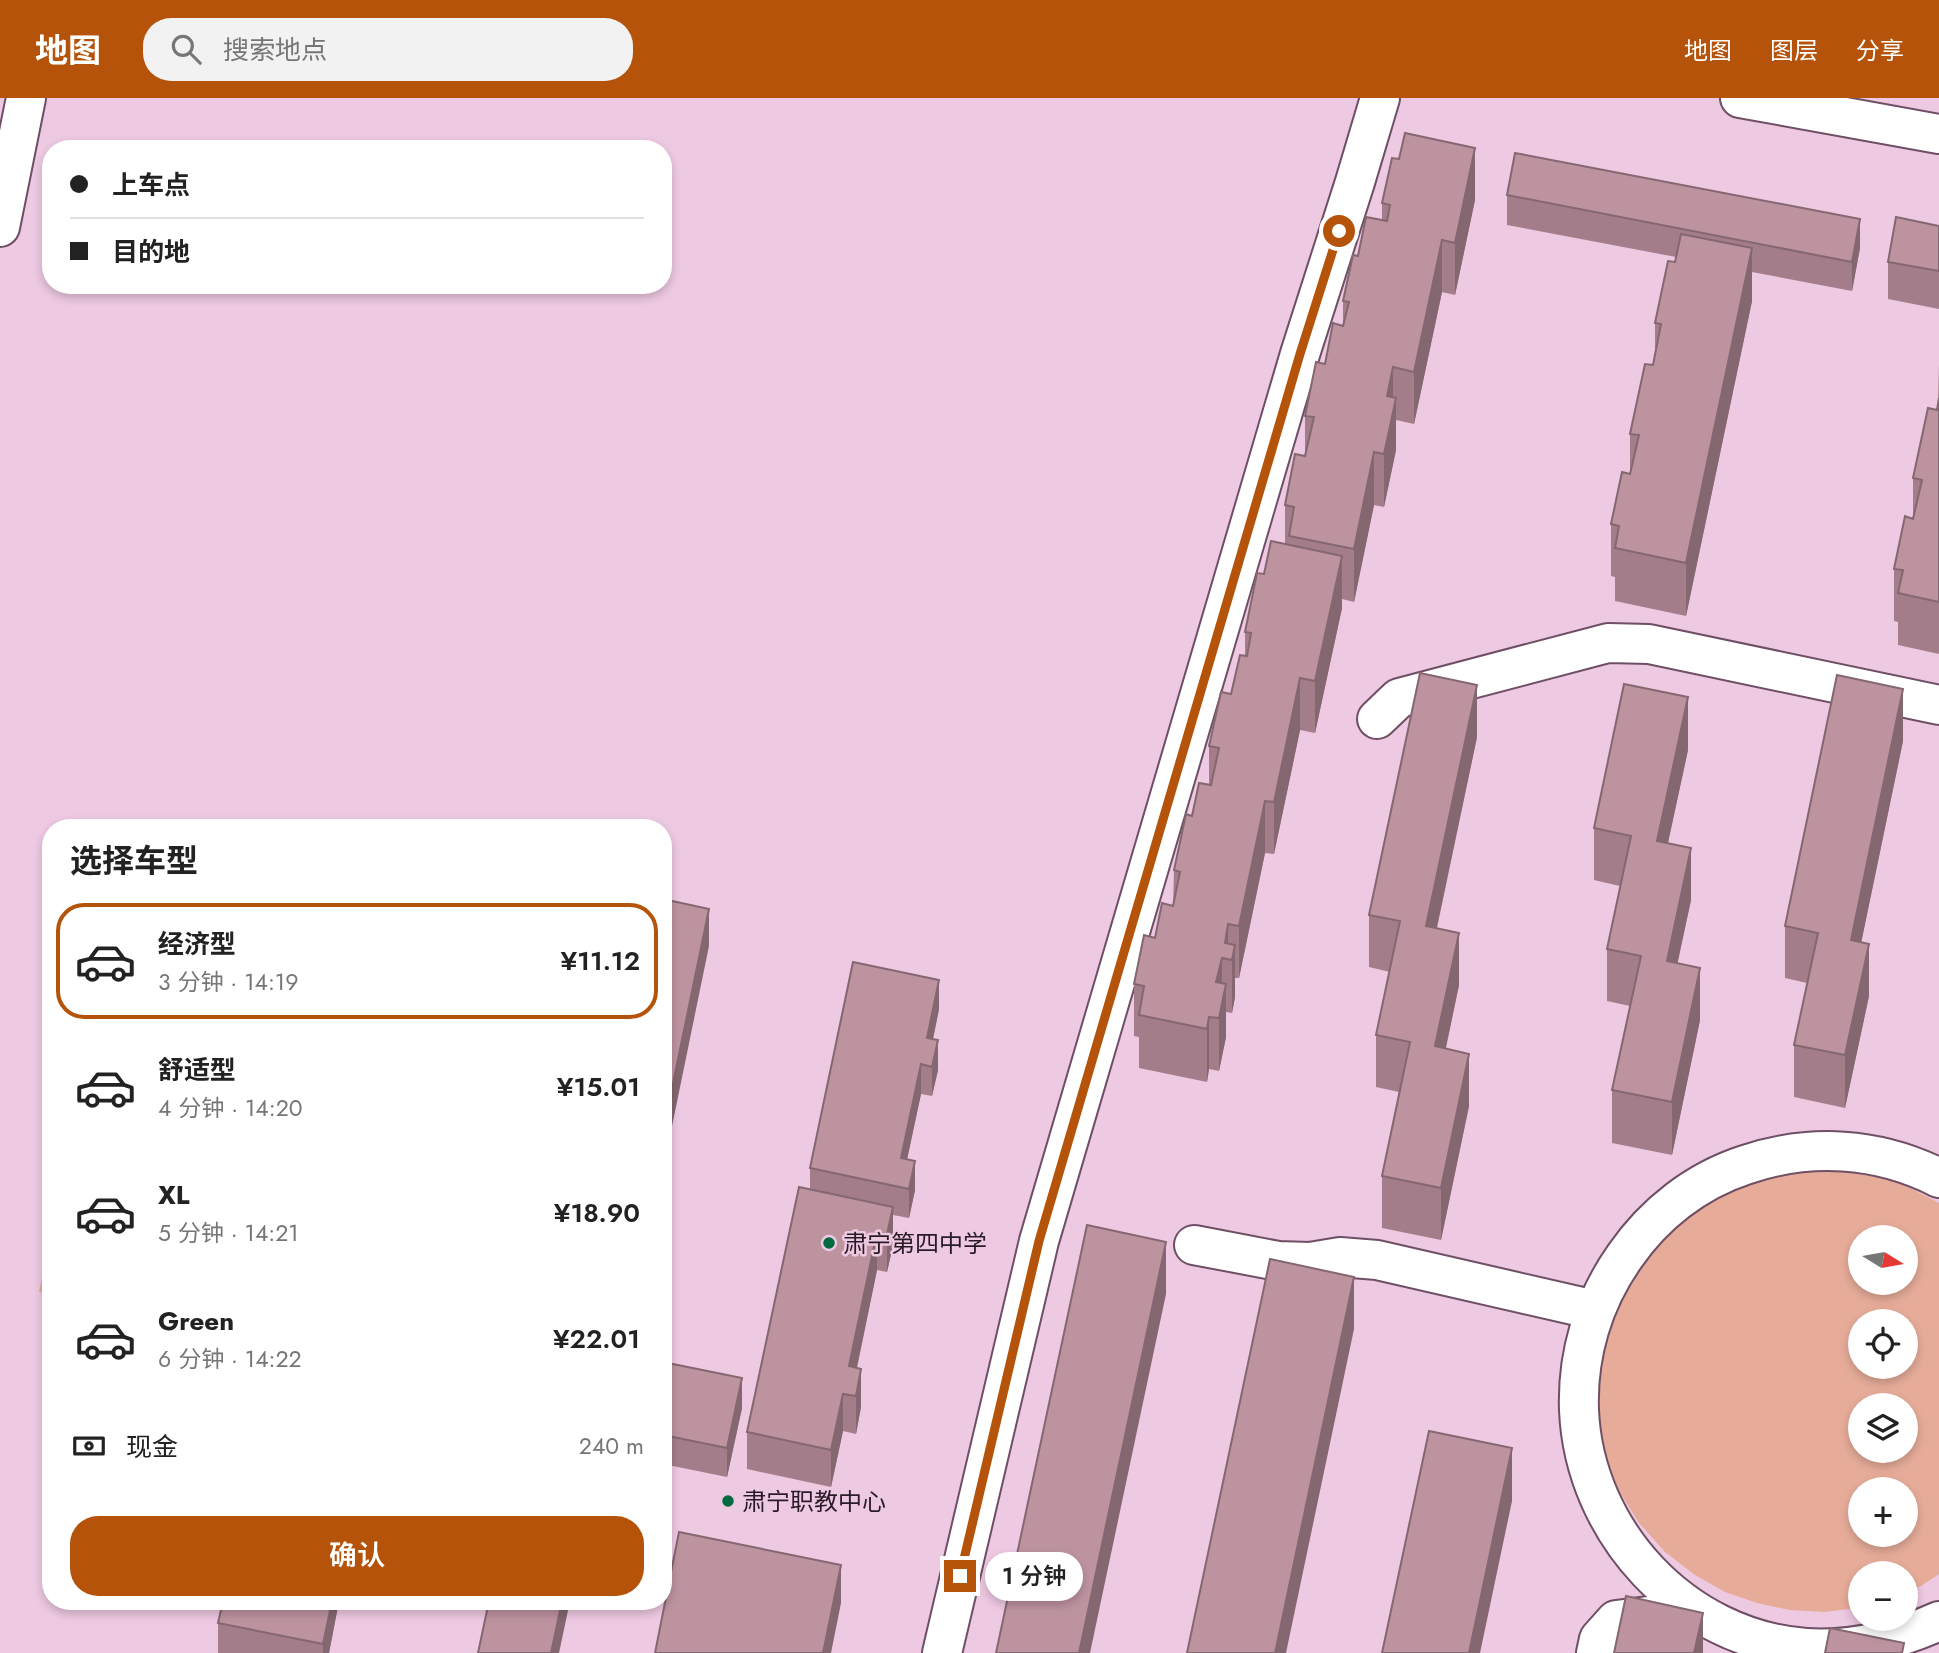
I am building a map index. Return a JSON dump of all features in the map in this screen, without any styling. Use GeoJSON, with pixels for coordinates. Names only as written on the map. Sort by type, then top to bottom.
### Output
{"type":"FeatureCollection","features":[{"type":"Feature","properties":{"kind":"street"},"geometry":{"type":"LineString","coordinates":[[0,227],[26,98]]}},
{"type":"Feature","properties":{"kind":"street"},"geometry":{"type":"LineString","coordinates":[[942,1653],[1039,1241],[1296,367],[1380,98]]}},
{"type":"Feature","properties":{"kind":"street"},"geometry":{"type":"LineString","coordinates":[[1740,98],[1939,134]]}},
{"type":"Feature","properties":{"kind":"street"},"geometry":{"type":"LineString","coordinates":[[1377,719],[1399,698],[1608,643],[1650,643],[1939,705]]}},
{"type":"Feature","properties":{"kind":"street"},"geometry":{"type":"LineString","coordinates":[[1937,1166],[1922,1169],[1885,1156],[1845,1150],[1806,1151],[1767,1157],[1729,1170],[1694,1189],[1662,1212],[1635,1242],[1612,1274],[1595,1310],[1584,1349],[1579,1388],[1580,1428],[1587,1467],[1601,1504],[1621,1539],[1645,1570],[1672,1595],[1695,1610],[1734,1631],[1769,1642],[1805,1648],[1841,1648],[1877,1643],[1912,1633],[1939,1621]]}},
{"type":"Feature","properties":{"kind":"street"},"geometry":{"type":"LineString","coordinates":[[1194,1245],[1278,1261],[1310,1262],[1340,1258],[1377,1260],[1595,1310]]}},
{"type":"Feature","properties":{"kind":"street"},"geometry":{"type":"LineString","coordinates":[[1596,1653],[1599,1639],[1616,1620],[1695,1610]]}},
{"type":"Feature","properties":{"kind":"shaded area"},"geometry":{"type":"Polygon","coordinates":[[[1786,1168],[1863,1171],[1899,1182],[1939,1203],[1939,1574],[1918,1587],[1918,1561],[1848,1561],[1848,1609],[1824,1612],[1790,1610],[1725,1592],[1695,1575],[1665,1552],[1639,1523],[1619,1491],[1605,1455],[1597,1417],[1600,1340],[1629,1269],[1714,1192],[1786,1168]]]}},
{"type":"Feature","properties":{"kind":"building"},"geometry":{"type":"Polygon","coordinates":[[[1405,133],[1475,148],[1455,243],[1442,240],[1414,372],[1393,367],[1387,396],[1396,398],[1384,454],[1374,452],[1354,549],[1289,536],[1294,507],[1285,505],[1295,454],[1305,456],[1314,417],[1305,416],[1316,362],[1325,364],[1333,323],[1343,326],[1349,302],[1343,301],[1353,255],[1358,256],[1366,217],[1387,221],[1390,205],[1382,203],[1392,158],[1399,159],[1405,133]]]}},
{"type":"Feature","properties":{"kind":"building"},"geometry":{"type":"Polygon","coordinates":[[[1515,153],[1860,219],[1852,262],[1507,195],[1515,153]]]}},
{"type":"Feature","properties":{"kind":"building"},"geometry":{"type":"Polygon","coordinates":[[[1896,217],[1939,226],[1939,271],[1888,262],[1896,217]]]}},
{"type":"Feature","properties":{"kind":"building"},"geometry":{"type":"Polygon","coordinates":[[[1681,234],[1752,248],[1686,563],[1615,548],[1619,526],[1611,524],[1622,472],[1630,474],[1639,435],[1630,434],[1645,364],[1653,365],[1661,324],[1655,323],[1668,261],[1675,262],[1681,234]]]}},
{"type":"Feature","properties":{"kind":"building"},"geometry":{"type":"Polygon","coordinates":[[[1939,398],[1939,602],[1898,593],[1903,570],[1894,569],[1905,516],[1913,519],[1922,480],[1913,478],[1928,408],[1937,410],[1939,398]]]}},
{"type":"Feature","properties":{"kind":"building"},"geometry":{"type":"Polygon","coordinates":[[[1271,541],[1342,556],[1315,681],[1300,678],[1274,802],[1265,801],[1239,926],[1228,924],[1225,943],[1235,945],[1232,960],[1222,958],[1216,982],[1226,984],[1219,1018],[1209,1017],[1207,1029],[1139,1015],[1144,986],[1134,984],[1144,935],[1155,938],[1162,903],[1173,906],[1180,872],[1174,870],[1186,814],[1192,816],[1199,783],[1211,785],[1219,748],[1209,746],[1221,692],[1231,694],[1240,655],[1247,656],[1251,633],[1245,632],[1257,573],[1264,574],[1271,541]]]}},
{"type":"Feature","properties":{"kind":"building"},"geometry":{"type":"Polygon","coordinates":[[[1420,673],[1477,685],[1426,926],[1459,933],[1435,1046],[1469,1054],[1441,1188],[1382,1176],[1410,1042],[1376,1035],[1400,921],[1369,915],[1420,673]]]}},
{"type":"Feature","properties":{"kind":"building"},"geometry":{"type":"Polygon","coordinates":[[[1837,675],[1903,689],[1851,940],[1869,944],[1845,1055],[1794,1045],[1818,933],[1785,926],[1837,675]]]}},
{"type":"Feature","properties":{"kind":"building"},"geometry":{"type":"Polygon","coordinates":[[[1624,684],[1688,697],[1657,841],[1691,848],[1667,961],[1700,968],[1672,1102],[1612,1090],[1641,956],[1607,949],[1631,836],[1594,828],[1624,684]]]}},
{"type":"Feature","properties":{"kind":"building"},"geometry":{"type":"Polygon","coordinates":[[[672,901],[709,909],[672,1088],[672,901]]]}},
{"type":"Feature","properties":{"kind":"building"},"geometry":{"type":"Polygon","coordinates":[[[853,962],[939,980],[927,1038],[938,1040],[932,1067],[921,1064],[901,1158],[915,1161],[909,1189],[810,1168],[853,962]]]}},
{"type":"Feature","properties":{"kind":"building"},"geometry":{"type":"Polygon","coordinates":[[[799,1187],[893,1207],[887,1234],[877,1232],[849,1366],[861,1369],[856,1396],[843,1394],[831,1450],[747,1432],[799,1187]]]}},
{"type":"Feature","properties":{"kind":"building"},"geometry":{"type":"Polygon","coordinates":[[[1087,1225],[1166,1242],[1079,1653],[996,1653],[1087,1225]]]}},
{"type":"Feature","properties":{"kind":"building"},"geometry":{"type":"Polygon","coordinates":[[[1270,1259],[1354,1277],[1275,1653],[1187,1653],[1270,1259]]]}},
{"type":"Feature","properties":{"kind":"building"},"geometry":{"type":"Polygon","coordinates":[[[672,1364],[742,1378],[727,1448],[672,1437],[672,1364]]]}},
{"type":"Feature","properties":{"kind":"building"},"geometry":{"type":"Polygon","coordinates":[[[1429,1431],[1512,1448],[1469,1653],[1382,1653],[1429,1431]]]}},
{"type":"Feature","properties":{"kind":"building"},"geometry":{"type":"Polygon","coordinates":[[[679,1532],[841,1565],[823,1653],[655,1653],[664,1610],[672,1610],[672,1567],[679,1532]]]}},
{"type":"Feature","properties":{"kind":"building"},"geometry":{"type":"Polygon","coordinates":[[[1626,1596],[1703,1613],[1694,1653],[1614,1653],[1626,1596]]]}},
{"type":"Feature","properties":{"kind":"building"},"geometry":{"type":"Polygon","coordinates":[[[221,1610],[330,1610],[323,1644],[218,1623],[221,1610]]]}},
{"type":"Feature","properties":{"kind":"building"},"geometry":{"type":"Polygon","coordinates":[[[487,1610],[560,1610],[551,1653],[478,1653],[487,1610]]]}},
{"type":"Feature","properties":{"kind":"building"},"geometry":{"type":"Polygon","coordinates":[[[1830,1628],[1904,1643],[1902,1653],[1825,1653],[1830,1628]]]}},
{"type":"Feature","properties":{"kind":"place","name":"肃宁第四中学"},"geometry":{"type":"Point","coordinates":[829,1243]}},
{"type":"Feature","properties":{"kind":"place","name":"肃宁职教中心"},"geometry":{"type":"Point","coordinates":[728,1501]}},
{"type":"Feature","properties":{"kind":"route"},"geometry":{"type":"LineString","coordinates":[[960,1576],[1039,1241],[1300,354],[1339,231]]}}]}
